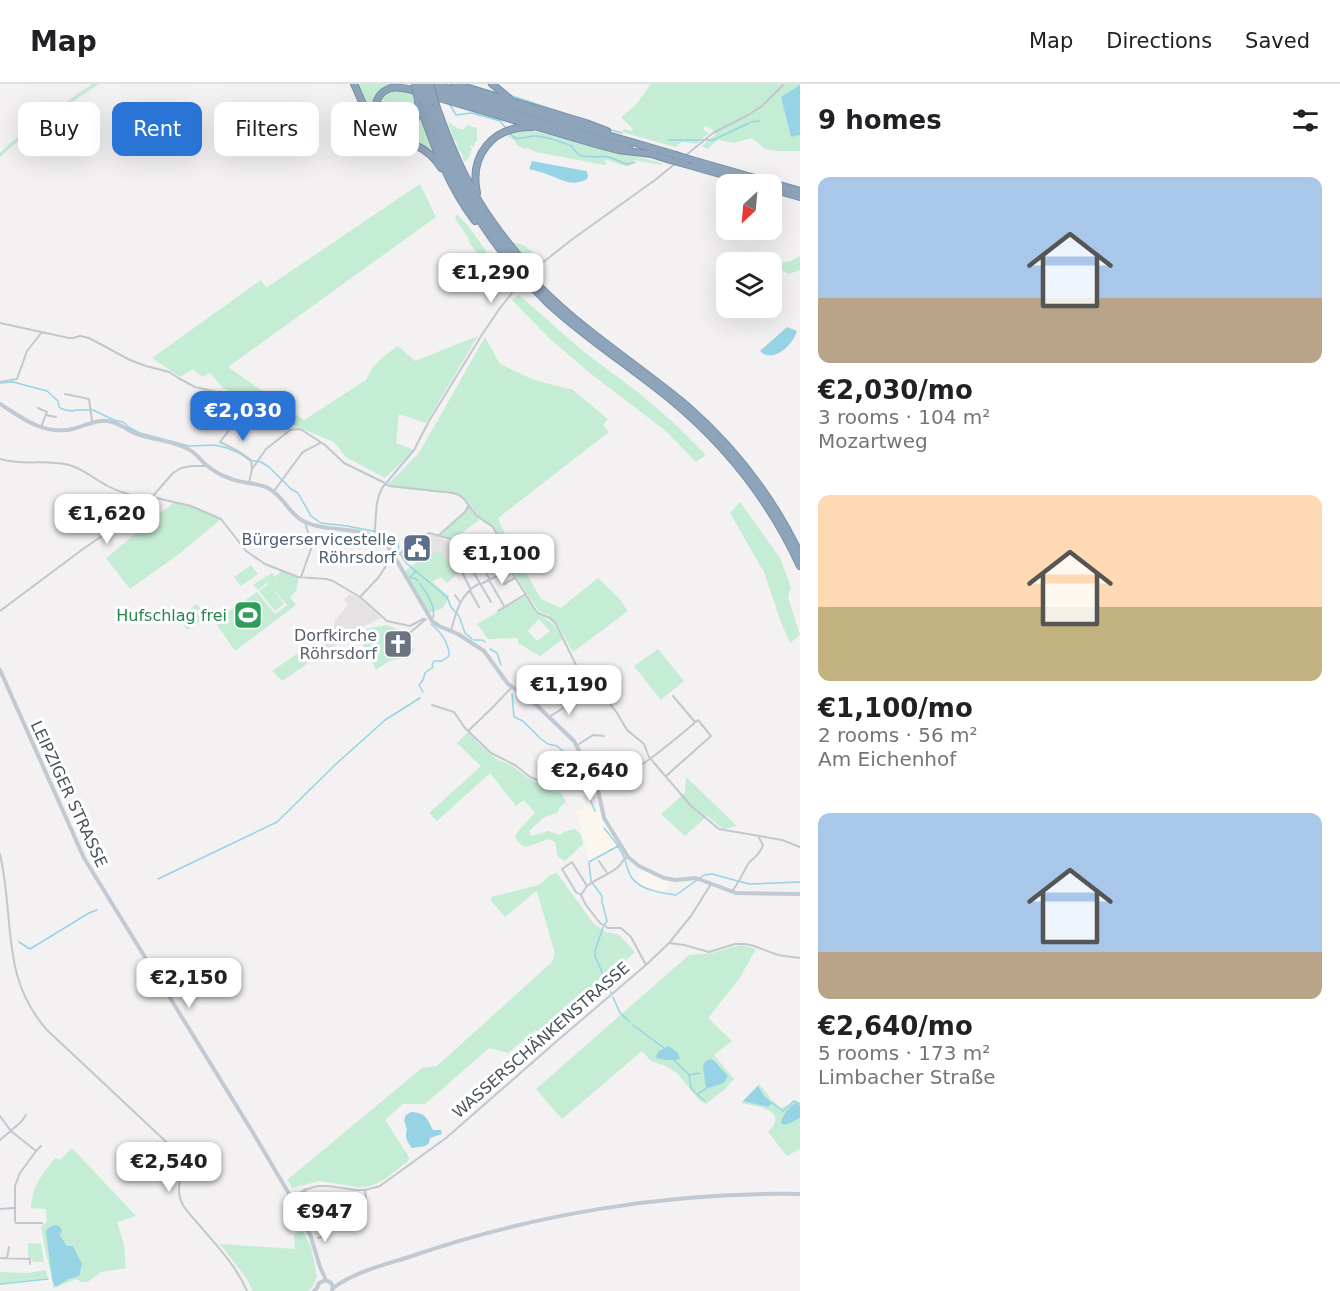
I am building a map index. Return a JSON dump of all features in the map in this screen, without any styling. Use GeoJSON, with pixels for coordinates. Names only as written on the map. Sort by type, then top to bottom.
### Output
{"type":"FeatureCollection","features":[{"type":"Feature","properties":{"kind":"highway"},"geometry":{"type":"LineString","coordinates":[[354,84],[367,114],[377,127],[424,149],[435,159],[469,212],[520,274],[549,304],[669,398],[725,451],[771,511],[800,566]]}},
{"type":"Feature","properties":{"kind":"highway"},"geometry":{"type":"LineString","coordinates":[[412,84],[427,102],[480,202],[497,229],[547,295]]}},
{"type":"Feature","properties":{"kind":"highway"},"geometry":{"type":"LineString","coordinates":[[412,84],[720,174]]}},
{"type":"Feature","properties":{"kind":"highway"},"geometry":{"type":"LineString","coordinates":[[419,84],[470,195],[506,249],[547,295],[688,407],[719,438],[742,462],[761,488],[788,529],[800,554]]}},
{"type":"Feature","properties":{"kind":"highway"},"geometry":{"type":"LineString","coordinates":[[425,84],[436,150],[450,180]]}},
{"type":"Feature","properties":{"kind":"highway"},"geometry":{"type":"LineString","coordinates":[[651,154],[618,150],[540,128],[400,88],[385,91],[377,101],[378,120],[389,129],[399,131],[408,128],[415,121],[427,102],[432,84],[800,191]]}},
{"type":"Feature","properties":{"kind":"highway"},"geometry":{"type":"LineString","coordinates":[[454,84],[586,123],[626,141]]}},
{"type":"Feature","properties":{"kind":"highway"},"geometry":{"type":"LineString","coordinates":[[492,84],[515,102]]}},
{"type":"Feature","properties":{"kind":"highway"},"geometry":{"type":"LineString","coordinates":[[427,102],[442,150],[453,175],[490,237]]}},
{"type":"Feature","properties":{"kind":"highway"},"geometry":{"type":"LineString","coordinates":[[480,202],[476,186],[476,171],[484,149],[496,136],[504,132],[518,128],[540,128]]}},
{"type":"Feature","properties":{"kind":"highway"},"geometry":{"type":"LineString","coordinates":[[782,192],[800,197]]}},
{"type":"Feature","properties":{"kind":"main road"},"geometry":{"type":"LineString","coordinates":[[0,404],[41,428],[64,430],[92,421],[111,421],[140,435],[186,447],[208,466],[232,480],[263,486],[274,491],[294,514],[305,522],[317,526],[374,533],[386,543],[427,619],[470,640],[485,652],[504,680],[530,698],[568,735],[598,789],[604,818],[626,858],[664,878],[701,879],[731,892],[800,894]]}},
{"type":"Feature","properties":{"kind":"main road","name":"LEIPZIGER STRASSE"},"geometry":{"type":"LineString","coordinates":[[0,670],[84,858],[298,1209],[311,1237],[323,1281]]}},
{"type":"Feature","properties":{"kind":"main road"},"geometry":{"type":"LineString","coordinates":[[298,1209],[299,1198],[305,1190]]}},
{"type":"Feature","properties":{"kind":"main road"},"geometry":{"type":"LineString","coordinates":[[316,1290],[318,1284],[323,1281],[332,1287],[346,1279],[460,1241],[573,1214],[693,1198],[800,1194]]}},
{"type":"Feature","properties":{"kind":"street"},"geometry":{"type":"LineString","coordinates":[[374,533],[377,499],[386,484],[414,450],[465,362],[493,318],[516,288],[537,267],[574,238],[655,180],[713,133],[762,106],[784,84]]}},
{"type":"Feature","properties":{"kind":"street"},"geometry":{"type":"LineString","coordinates":[[0,323],[69,338],[80,336],[89,338],[130,360],[165,370],[189,384],[225,394],[290,430]]}},
{"type":"Feature","properties":{"kind":"street"},"geometry":{"type":"LineString","coordinates":[[0,382],[17,378],[25,356],[42,332]]}},
{"type":"Feature","properties":{"kind":"street"},"geometry":{"type":"LineString","coordinates":[[65,394],[89,399],[92,421]]}},
{"type":"Feature","properties":{"kind":"street"},"geometry":{"type":"LineString","coordinates":[[241,403],[243,412]]}},
{"type":"Feature","properties":{"kind":"street"},"geometry":{"type":"LineString","coordinates":[[39,408],[47,411],[41,428]]}},
{"type":"Feature","properties":{"kind":"street"},"geometry":{"type":"LineString","coordinates":[[249,483],[251,461],[220,442],[243,412],[252,409]]}},
{"type":"Feature","properties":{"kind":"street"},"geometry":{"type":"LineString","coordinates":[[46,415],[56,417]]}},
{"type":"Feature","properties":{"kind":"street"},"geometry":{"type":"LineString","coordinates":[[252,469],[266,449],[290,430],[298,429],[321,442],[344,463],[392,487],[456,494],[464,499],[477,516],[493,527],[500,553],[538,612],[556,624],[581,674],[605,697],[627,730],[644,744],[649,756],[691,806],[718,829],[782,840],[800,847]]}},
{"type":"Feature","properties":{"kind":"street"},"geometry":{"type":"LineString","coordinates":[[274,491],[302,453],[307,448],[314,447],[321,442]]}},
{"type":"Feature","properties":{"kind":"street"},"geometry":{"type":"LineString","coordinates":[[0,459],[10,462],[57,463],[72,466],[116,490],[191,506],[221,519],[242,546],[265,564],[301,577],[333,581],[360,597],[390,622],[410,626],[427,619]]}},
{"type":"Feature","properties":{"kind":"street"},"geometry":{"type":"LineString","coordinates":[[0,611],[134,514],[173,473],[181,468],[208,466]]}},
{"type":"Feature","properties":{"kind":"street"},"geometry":{"type":"LineString","coordinates":[[438,536],[465,512],[469,505]]}},
{"type":"Feature","properties":{"kind":"street"},"geometry":{"type":"LineString","coordinates":[[301,577],[312,546],[305,522]]}},
{"type":"Feature","properties":{"kind":"street"},"geometry":{"type":"LineString","coordinates":[[360,597],[378,578],[390,560],[429,533],[451,539],[480,536],[482,539]]}},
{"type":"Feature","properties":{"kind":"street"},"geometry":{"type":"LineString","coordinates":[[400,553],[407,561],[416,553],[411,545]]}},
{"type":"Feature","properties":{"kind":"street"},"geometry":{"type":"LineString","coordinates":[[451,630],[460,602],[470,589],[499,575],[490,558]]}},
{"type":"Feature","properties":{"kind":"street"},"geometry":{"type":"LineString","coordinates":[[495,567],[505,561]]}},
{"type":"Feature","properties":{"kind":"street"},"geometry":{"type":"LineString","coordinates":[[481,564],[504,606]]}},
{"type":"Feature","properties":{"kind":"street"},"geometry":{"type":"LineString","coordinates":[[471,568],[491,603]]}},
{"type":"Feature","properties":{"kind":"street"},"geometry":{"type":"LineString","coordinates":[[462,572],[479,607]]}},
{"type":"Feature","properties":{"kind":"street"},"geometry":{"type":"LineString","coordinates":[[504,584],[515,577]]}},
{"type":"Feature","properties":{"kind":"street"},"geometry":{"type":"LineString","coordinates":[[498,611],[526,594]]}},
{"type":"Feature","properties":{"kind":"street"},"geometry":{"type":"LineString","coordinates":[[454,596],[460,602]]}},
{"type":"Feature","properties":{"kind":"street"},"geometry":{"type":"LineString","coordinates":[[394,639],[405,637],[427,619]]}},
{"type":"Feature","properties":{"kind":"street"},"geometry":{"type":"LineString","coordinates":[[404,644],[405,637]]}},
{"type":"Feature","properties":{"kind":"street"},"geometry":{"type":"LineString","coordinates":[[468,731],[512,687]]}},
{"type":"Feature","properties":{"kind":"street"},"geometry":{"type":"LineString","coordinates":[[673,696],[695,722]]}},
{"type":"Feature","properties":{"kind":"street"},"geometry":{"type":"LineString","coordinates":[[549,717],[579,698]]}},
{"type":"Feature","properties":{"kind":"street"},"geometry":{"type":"LineString","coordinates":[[432,705],[454,712],[468,731],[491,753],[515,765],[530,777],[545,783]]}},
{"type":"Feature","properties":{"kind":"street"},"geometry":{"type":"LineString","coordinates":[[598,789],[614,783],[652,759],[698,720],[711,736],[666,776]]}},
{"type":"Feature","properties":{"kind":"street"},"geometry":{"type":"LineString","coordinates":[[569,757],[591,736],[604,736]]}},
{"type":"Feature","properties":{"kind":"street"},"geometry":{"type":"LineString","coordinates":[[731,892],[750,861],[760,852],[763,844],[759,837]]}},
{"type":"Feature","properties":{"kind":"street"},"geometry":{"type":"LineString","coordinates":[[0,854],[7,899],[11,960],[17,984],[26,1004],[47,1030],[177,1152],[182,1166],[179,1191],[183,1206],[235,1268],[247,1291]]}},
{"type":"Feature","properties":{"kind":"street"},"geometry":{"type":"LineString","coordinates":[[580,895],[587,886],[618,867],[626,858]]}},
{"type":"Feature","properties":{"kind":"street"},"geometry":{"type":"LineString","coordinates":[[599,861],[607,873]]}},
{"type":"Feature","properties":{"kind":"street"},"geometry":{"type":"LineString","coordinates":[[587,886],[572,862],[562,869],[600,923],[608,928],[621,928],[631,937],[646,965]]}},
{"type":"Feature","properties":{"kind":"street","name":"WASSERSCHÄNKENSTRASSE"},"geometry":{"type":"LineString","coordinates":[[365,1190],[380,1186],[446,1138],[646,965],[669,943],[691,916],[711,884]]}},
{"type":"Feature","properties":{"kind":"street"},"geometry":{"type":"LineString","coordinates":[[669,943],[709,952],[735,944],[745,944],[778,955],[800,958]]}},
{"type":"Feature","properties":{"kind":"street"},"geometry":{"type":"LineString","coordinates":[[0,1140],[26,1115]]}},
{"type":"Feature","properties":{"kind":"street"},"geometry":{"type":"LineString","coordinates":[[0,1116],[11,1131],[36,1151]]}},
{"type":"Feature","properties":{"kind":"street"},"geometry":{"type":"LineString","coordinates":[[41,1146],[16,1181],[14,1208],[16,1223],[42,1223]]}},
{"type":"Feature","properties":{"kind":"street"},"geometry":{"type":"LineString","coordinates":[[291,1197],[318,1186],[365,1190],[366,1198],[362,1203],[318,1238]]}},
{"type":"Feature","properties":{"kind":"street"},"geometry":{"type":"LineString","coordinates":[[0,1209],[14,1208]]}},
{"type":"Feature","properties":{"kind":"street"},"geometry":{"type":"LineString","coordinates":[[7,1258],[9,1247]]}},
{"type":"Feature","properties":{"kind":"street"},"geometry":{"type":"LineString","coordinates":[[0,1258],[30,1259],[30,1264]]}},
{"type":"Feature","properties":{"kind":"shaded area"},"geometry":{"type":"Polygon","coordinates":[[[432,535],[452,542],[458,552],[448,559],[444,558],[438,550],[429,556],[425,550],[430,545],[424,541],[432,535]]]}},
{"type":"Feature","properties":{"kind":"shaded area"},"geometry":{"type":"Polygon","coordinates":[[[350,594],[359,598],[381,618],[362,627],[354,632],[355,635],[307,664],[298,653],[334,626],[335,620],[348,605],[343,600],[350,594]]]}},
{"type":"Feature","properties":{"kind":"shaded area"},"geometry":{"type":"Polygon","coordinates":[[[586,791],[593,808],[601,807],[604,818],[620,844],[589,861],[576,811],[584,808],[579,794],[586,791]]]}},
{"type":"Feature","properties":{"kind":"shaded area"},"geometry":{"type":"Polygon","coordinates":[[[644,869],[670,880],[664,892],[639,883],[644,869]]]}},
{"type":"Feature","properties":{"kind":"green space"},"geometry":{"type":"Polygon","coordinates":[[[92,84],[99,84],[73,102],[66,102],[92,84]]]}},
{"type":"Feature","properties":{"kind":"green space"},"geometry":{"type":"Polygon","coordinates":[[[357,84],[396,84],[406,87],[386,88],[380,102],[365,102],[357,84]]]}},
{"type":"Feature","properties":{"kind":"green space"},"geometry":{"type":"Polygon","coordinates":[[[651,84],[800,84],[800,151],[765,149],[752,138],[734,143],[718,140],[707,149],[702,146],[715,135],[713,130],[705,126],[703,130],[709,133],[696,144],[682,142],[675,147],[622,132],[624,129],[631,131],[633,129],[621,117],[635,106],[651,84]]]}},
{"type":"Feature","properties":{"kind":"green space"},"geometry":{"type":"Polygon","coordinates":[[[405,90],[412,94],[416,102],[380,102],[386,94],[405,90]]]}},
{"type":"Feature","properties":{"kind":"green space"},"geometry":{"type":"Polygon","coordinates":[[[421,118],[437,157],[419,147],[419,119],[421,118]]]}},
{"type":"Feature","properties":{"kind":"green space"},"geometry":{"type":"Polygon","coordinates":[[[448,122],[459,129],[464,129],[467,125],[477,128],[477,140],[474,147],[470,145],[472,150],[467,161],[464,161],[457,147],[448,122]]]}},
{"type":"Feature","properties":{"kind":"green space"},"geometry":{"type":"Polygon","coordinates":[[[534,131],[658,162],[662,165],[634,160],[629,166],[625,166],[605,159],[605,165],[536,152],[524,149],[505,135],[534,131]]]}},
{"type":"Feature","properties":{"kind":"green space"},"geometry":{"type":"Polygon","coordinates":[[[18,137],[18,142],[0,157],[0,153],[18,137]]]}},
{"type":"Feature","properties":{"kind":"green space"},"geometry":{"type":"Polygon","coordinates":[[[420,184],[436,217],[228,367],[304,420],[366,380],[372,368],[398,346],[415,361],[478,336],[426,423],[399,414],[396,443],[414,450],[385,478],[346,457],[334,442],[286,422],[223,388],[210,373],[202,377],[193,369],[180,377],[152,358],[261,280],[266,288],[420,184]]]}},
{"type":"Feature","properties":{"kind":"green space"},"geometry":{"type":"Polygon","coordinates":[[[457,214],[496,265],[499,276],[496,276],[470,244],[468,237],[455,219],[457,214]]]}},
{"type":"Feature","properties":{"kind":"green space"},"geometry":{"type":"Polygon","coordinates":[[[513,242],[525,246],[540,258],[530,267],[513,242]]]}},
{"type":"Feature","properties":{"kind":"green space"},"geometry":{"type":"Polygon","coordinates":[[[800,256],[800,270],[789,274],[782,270],[782,262],[800,256]]]}},
{"type":"Feature","properties":{"kind":"green space"},"geometry":{"type":"Polygon","coordinates":[[[519,295],[584,352],[639,393],[706,455],[696,462],[667,432],[551,340],[512,300],[519,295]]]}},
{"type":"Feature","properties":{"kind":"green space"},"geometry":{"type":"Polygon","coordinates":[[[485,337],[500,364],[534,380],[573,390],[608,419],[603,425],[609,432],[498,518],[508,541],[541,599],[561,608],[598,578],[618,597],[628,611],[573,652],[558,625],[549,616],[539,611],[529,597],[500,549],[497,531],[479,517],[471,505],[458,493],[388,484],[419,453],[485,337]]]}},
{"type":"Feature","properties":{"kind":"green space"},"geometry":{"type":"Polygon","coordinates":[[[174,502],[191,506],[221,519],[179,554],[130,589],[106,558],[174,502]]]}},
{"type":"Feature","properties":{"kind":"green space"},"geometry":{"type":"Polygon","coordinates":[[[740,502],[780,558],[791,587],[788,597],[800,635],[790,643],[764,572],[730,513],[740,502]]]}},
{"type":"Feature","properties":{"kind":"green space"},"geometry":{"type":"Polygon","coordinates":[[[469,507],[479,520],[457,537],[441,535],[469,507]]]}},
{"type":"Feature","properties":{"kind":"green space"},"geometry":{"type":"Polygon","coordinates":[[[438,550],[444,558],[448,559],[458,552],[469,566],[447,583],[441,577],[432,582],[449,596],[443,608],[429,613],[405,571],[421,559],[424,563],[438,550]]]}},
{"type":"Feature","properties":{"kind":"green space"},"geometry":{"type":"Polygon","coordinates":[[[251,565],[258,574],[241,586],[234,577],[251,565]]]}},
{"type":"Feature","properties":{"kind":"green space"},"geometry":{"type":"Polygon","coordinates":[[[282,571],[299,579],[296,591],[290,597],[296,605],[235,651],[211,616],[218,612],[222,616],[257,592],[275,614],[287,605],[272,588],[284,604],[275,611],[259,591],[268,582],[258,590],[253,585],[272,573],[279,582],[275,576],[282,571]]]}},
{"type":"Feature","properties":{"kind":"green space"},"geometry":{"type":"Polygon","coordinates":[[[525,596],[534,610],[554,625],[563,639],[540,656],[518,643],[518,638],[488,639],[477,624],[525,596]],[[540,620],[528,631],[537,641],[550,631],[540,620]]]}},
{"type":"Feature","properties":{"kind":"green space"},"geometry":{"type":"Polygon","coordinates":[[[197,604],[206,617],[187,630],[178,617],[197,604]]]}},
{"type":"Feature","properties":{"kind":"green space"},"geometry":{"type":"Polygon","coordinates":[[[387,625],[404,634],[414,650],[409,657],[389,661],[376,670],[357,633],[387,625]]]}},
{"type":"Feature","properties":{"kind":"green space"},"geometry":{"type":"Polygon","coordinates":[[[658,649],[684,681],[661,700],[634,666],[658,649]]]}},
{"type":"Feature","properties":{"kind":"green space"},"geometry":{"type":"Polygon","coordinates":[[[298,653],[307,664],[282,681],[272,671],[298,653]]]}},
{"type":"Feature","properties":{"kind":"green space"},"geometry":{"type":"Polygon","coordinates":[[[571,685],[580,695],[562,707],[554,698],[571,685]]]}},
{"type":"Feature","properties":{"kind":"green space"},"geometry":{"type":"Polygon","coordinates":[[[468,732],[496,759],[545,785],[553,793],[557,791],[562,794],[566,802],[558,812],[543,818],[529,831],[531,836],[549,831],[559,835],[566,831],[577,830],[583,844],[565,861],[558,857],[555,842],[549,839],[526,847],[521,845],[515,837],[535,813],[524,800],[516,806],[490,773],[437,821],[429,813],[481,766],[457,743],[468,732]]]}},
{"type":"Feature","properties":{"kind":"green space"},"geometry":{"type":"Polygon","coordinates":[[[686,777],[737,826],[723,829],[707,816],[685,836],[661,814],[685,793],[686,777]]]}},
{"type":"Feature","properties":{"kind":"green space"},"geometry":{"type":"Polygon","coordinates":[[[557,873],[593,923],[606,932],[619,935],[635,952],[543,1032],[536,1030],[508,1053],[489,1048],[425,1104],[403,1104],[385,1120],[409,1157],[408,1161],[385,1179],[371,1186],[358,1187],[320,1181],[292,1188],[287,1180],[422,1068],[437,1066],[552,962],[555,953],[537,892],[505,917],[491,901],[491,897],[538,885],[550,875],[557,873]]]}},
{"type":"Feature","properties":{"kind":"green space"},"geometry":{"type":"Polygon","coordinates":[[[741,945],[756,949],[739,979],[708,1018],[732,1041],[714,1055],[734,1079],[706,1104],[699,1100],[677,1073],[651,1061],[642,1051],[562,1119],[536,1089],[689,955],[712,953],[741,945]],[[709,1059],[704,1063],[706,1089],[724,1083],[728,1076],[715,1060],[709,1059]]]}},
{"type":"Feature","properties":{"kind":"green space"},"geometry":{"type":"Polygon","coordinates":[[[759,1084],[781,1108],[794,1100],[800,1104],[800,1106],[796,1104],[786,1124],[800,1118],[800,1149],[787,1156],[768,1132],[774,1125],[773,1114],[768,1110],[741,1103],[759,1084]]]}},
{"type":"Feature","properties":{"kind":"green space"},"geometry":{"type":"Polygon","coordinates":[[[72,1148],[136,1216],[117,1222],[124,1245],[126,1268],[101,1272],[88,1282],[81,1282],[77,1279],[52,1288],[79,1276],[60,1235],[46,1233],[52,1279],[41,1226],[47,1222],[46,1209],[31,1208],[32,1199],[38,1181],[55,1158],[60,1160],[72,1148]]]}},
{"type":"Feature","properties":{"kind":"green space"},"geometry":{"type":"Polygon","coordinates":[[[303,1231],[311,1247],[317,1277],[308,1291],[253,1291],[247,1279],[220,1244],[295,1249],[294,1234],[303,1231]]]}},
{"type":"Feature","properties":{"kind":"green space"},"geometry":{"type":"Polygon","coordinates":[[[28,1243],[41,1244],[44,1262],[33,1262],[28,1258],[28,1243]]]}},
{"type":"Feature","properties":{"kind":"green space"},"geometry":{"type":"Polygon","coordinates":[[[46,1270],[48,1278],[0,1283],[0,1272],[27,1273],[46,1270]]]}},
{"type":"Feature","properties":{"kind":"water"},"geometry":{"type":"Polygon","coordinates":[[[800,85],[800,135],[791,137],[781,97],[800,85]]]}},
{"type":"Feature","properties":{"kind":"water"},"geometry":{"type":"Polygon","coordinates":[[[532,161],[586,171],[587,179],[572,183],[563,181],[529,169],[532,161]]]}},
{"type":"Feature","properties":{"kind":"water"},"geometry":{"type":"Polygon","coordinates":[[[787,327],[797,331],[787,347],[771,355],[760,351],[787,327]]]}},
{"type":"Feature","properties":{"kind":"water"},"geometry":{"type":"Polygon","coordinates":[[[669,1046],[678,1053],[680,1059],[656,1058],[659,1051],[669,1046]]]}},
{"type":"Feature","properties":{"kind":"water"},"geometry":{"type":"Polygon","coordinates":[[[709,1059],[714,1060],[728,1076],[724,1083],[706,1089],[703,1067],[709,1059]]]}},
{"type":"Feature","properties":{"kind":"water"},"geometry":{"type":"Polygon","coordinates":[[[758,1086],[772,1103],[768,1107],[743,1101],[758,1086]]]}},
{"type":"Feature","properties":{"kind":"water"},"geometry":{"type":"Polygon","coordinates":[[[796,1103],[800,1106],[800,1118],[783,1125],[781,1122],[785,1114],[796,1103]]]}},
{"type":"Feature","properties":{"kind":"water"},"geometry":{"type":"Polygon","coordinates":[[[411,1112],[423,1115],[433,1130],[441,1130],[442,1134],[430,1138],[429,1143],[425,1146],[412,1148],[406,1137],[407,1130],[404,1120],[411,1112]]]}},
{"type":"Feature","properties":{"kind":"water"},"geometry":{"type":"Polygon","coordinates":[[[54,1225],[61,1228],[60,1235],[67,1246],[73,1246],[82,1264],[79,1276],[57,1286],[54,1286],[52,1279],[46,1233],[47,1229],[54,1225]]]}},
{"type":"Feature","properties":{"kind":"waterway"},"geometry":{"type":"LineString","coordinates":[[468,84],[496,93]]}},
{"type":"Feature","properties":{"kind":"waterway"},"geometry":{"type":"LineString","coordinates":[[512,96],[564,113]]}},
{"type":"Feature","properties":{"kind":"waterway"},"geometry":{"type":"LineString","coordinates":[[450,105],[456,115],[472,113],[500,121],[505,127]]}},
{"type":"Feature","properties":{"kind":"waterway"},"geometry":{"type":"LineString","coordinates":[[751,122],[759,121]]}},
{"type":"Feature","properties":{"kind":"waterway"},"geometry":{"type":"LineString","coordinates":[[668,140],[713,140],[749,123]]}},
{"type":"Feature","properties":{"kind":"waterway"},"geometry":{"type":"LineString","coordinates":[[608,129],[622,133]]}},
{"type":"Feature","properties":{"kind":"waterway"},"geometry":{"type":"LineString","coordinates":[[510,134],[518,138],[538,136],[552,139],[572,146],[582,156],[609,157],[626,164],[635,162]]}},
{"type":"Feature","properties":{"kind":"waterway"},"geometry":{"type":"LineString","coordinates":[[0,383],[13,382],[47,391],[58,401],[62,409],[93,410],[123,422],[140,433],[189,446],[215,445],[239,453],[249,460],[261,462],[298,493],[311,516],[321,523],[378,532],[398,544],[399,550]]}},
{"type":"Feature","properties":{"kind":"waterway"},"geometry":{"type":"LineString","coordinates":[[406,563],[447,597],[451,607],[459,616],[465,633],[472,639]]}},
{"type":"Feature","properties":{"kind":"waterway"},"geometry":{"type":"LineString","coordinates":[[416,571],[410,577],[418,581]]}},
{"type":"Feature","properties":{"kind":"waterway"},"geometry":{"type":"LineString","coordinates":[[420,584],[432,605],[433,618]]}},
{"type":"Feature","properties":{"kind":"waterway"},"geometry":{"type":"LineString","coordinates":[[423,692],[419,685],[425,673],[433,667],[434,661],[442,661],[449,656],[444,638],[431,624]]}},
{"type":"Feature","properties":{"kind":"waterway"},"geometry":{"type":"LineString","coordinates":[[474,640],[485,642]]}},
{"type":"Feature","properties":{"kind":"waterway"},"geometry":{"type":"LineString","coordinates":[[490,649],[497,653],[501,665]]}},
{"type":"Feature","properties":{"kind":"waterway"},"geometry":{"type":"LineString","coordinates":[[512,694],[514,717],[523,721],[541,739],[557,746],[572,759],[595,811]]}},
{"type":"Feature","properties":{"kind":"waterway"},"geometry":{"type":"LineString","coordinates":[[158,879],[277,822],[385,720],[420,698]]}},
{"type":"Feature","properties":{"kind":"waterway"},"geometry":{"type":"LineString","coordinates":[[604,828],[621,851],[632,878],[640,885],[652,890],[676,895],[704,875],[712,874],[749,884],[800,882]]}},
{"type":"Feature","properties":{"kind":"waterway"},"geometry":{"type":"LineString","coordinates":[[605,924],[607,921],[602,896],[591,881],[589,862],[618,846]]}},
{"type":"Feature","properties":{"kind":"waterway"},"geometry":{"type":"LineString","coordinates":[[19,942],[30,949],[97,910]]}},
{"type":"Feature","properties":{"kind":"waterway"},"geometry":{"type":"LineString","coordinates":[[603,927],[595,956],[611,993]]}},
{"type":"Feature","properties":{"kind":"waterway"},"geometry":{"type":"LineString","coordinates":[[613,997],[620,1013],[630,1022]]}},
{"type":"Feature","properties":{"kind":"waterway"},"geometry":{"type":"LineString","coordinates":[[633,1025],[664,1048]]}},
{"type":"Feature","properties":{"kind":"waterway"},"geometry":{"type":"LineString","coordinates":[[674,1060],[689,1075],[700,1073]]}},
{"type":"Feature","properties":{"kind":"waterway"},"geometry":{"type":"LineString","coordinates":[[689,1075],[691,1088],[695,1093]]}},
{"type":"Feature","properties":{"kind":"waterway"},"geometry":{"type":"LineString","coordinates":[[705,1101],[697,1094],[706,1089]]}},
{"type":"Feature","properties":{"kind":"waterway"},"geometry":{"type":"LineString","coordinates":[[772,1103],[783,1111],[794,1101],[800,1104]]}},
{"type":"Feature","properties":{"kind":"waterway"},"geometry":{"type":"LineString","coordinates":[[0,1284],[48,1279]]}},
{"type":"Feature","properties":{"kind":"place","name":"Bürgerservicestelle Röhrsdorf"},"geometry":{"type":"Point","coordinates":[417,548]}},
{"type":"Feature","properties":{"kind":"place","name":"Hufschlag frei"},"geometry":{"type":"Point","coordinates":[248,615]}},
{"type":"Feature","properties":{"kind":"place","name":"Dorfkirche Röhrsdorf"},"geometry":{"type":"Point","coordinates":[398,644]}}]}
